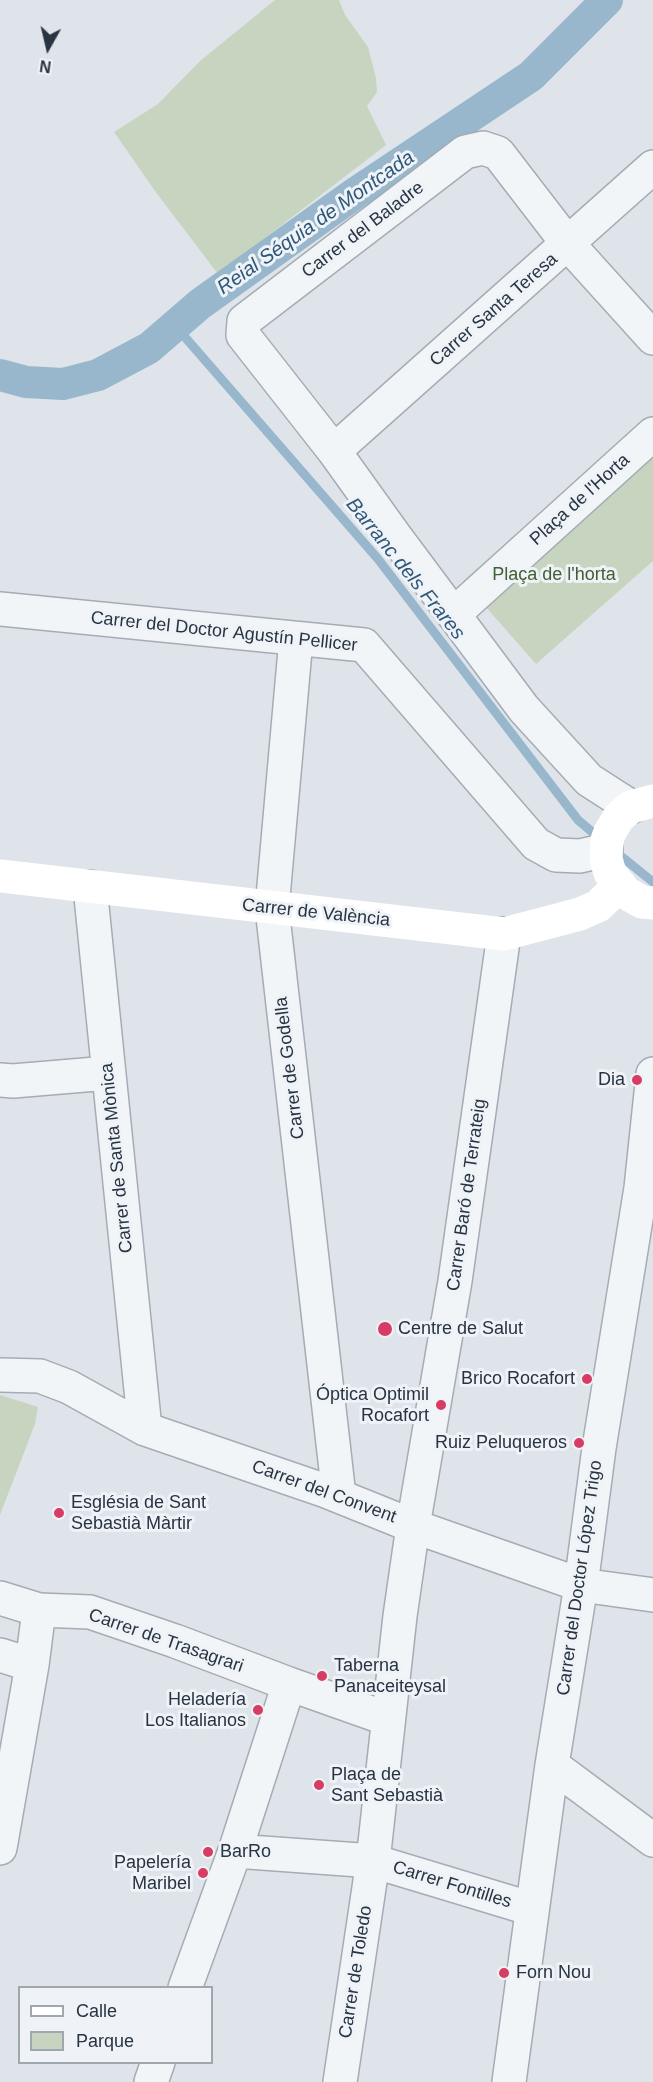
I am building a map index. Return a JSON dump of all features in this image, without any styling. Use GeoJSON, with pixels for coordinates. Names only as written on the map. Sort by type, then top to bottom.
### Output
{"type":"FeatureCollection","features":[{"type":"Feature","properties":{"kind":"street","name":"Carrer del Baladre"},"geometry":{"type":"LineString","coordinates":[[334,451],[243,335],[244,321],[465,152],[483,148],[498,153],[568,244]]}},
{"type":"Feature","properties":{"kind":"street","name":"Carrer Santa Teresa"},"geometry":{"type":"LineString","coordinates":[[334,451],[653,167]]}},
{"type":"Feature","properties":{"kind":"street"},"geometry":{"type":"LineString","coordinates":[[568,244],[653,338]]}},
{"type":"Feature","properties":{"kind":"street","name":"Plaça de l'Horta"},"geometry":{"type":"LineString","coordinates":[[454,614],[653,434]]}},
{"type":"Feature","properties":{"kind":"street"},"geometry":{"type":"LineString","coordinates":[[334,451],[524,709],[589,780],[642,804]]}},
{"type":"Feature","properties":{"kind":"street","name":"Carrer del Doctor Agustín Pellicer"},"geometry":{"type":"LineString","coordinates":[[0,609],[364,645],[536,844],[556,855],[580,856],[606,850]]}},
{"type":"Feature","properties":{"kind":"street","name":"Carrer de Godella"},"geometry":{"type":"LineString","coordinates":[[297,639],[272,908],[339,1496]]}},
{"type":"Feature","properties":{"kind":"street"},"geometry":{"type":"LineString","coordinates":[[642,804],[619,817],[610,832],[606,859],[610,873],[626,893],[642,902],[653,903]]}},
{"type":"Feature","properties":{"kind":"street","name":"Carrer de València"},"geometry":{"type":"LineString","coordinates":[[0,876],[504,934],[580,914],[598,906],[620,885]]}},
{"type":"Feature","properties":{"kind":"street","name":"Carrer de Santa Mònica"},"geometry":{"type":"LineString","coordinates":[[90,887],[145,1429]]}},
{"type":"Feature","properties":{"kind":"street","name":"Carrer Baró de Terrateig"},"geometry":{"type":"LineString","coordinates":[[388,1719],[413,1526],[455,1281],[504,934]]}},
{"type":"Feature","properties":{"kind":"street"},"geometry":{"type":"LineString","coordinates":[[0,1080],[13,1081],[108,1073]]}},
{"type":"Feature","properties":{"kind":"street","name":"Carrer del Doctor López Trigo"},"geometry":{"type":"LineString","coordinates":[[509,2082],[552,1764],[581,1585],[599,1448],[641,1188],[653,1074]]}},
{"type":"Feature","properties":{"kind":"street","name":"Carrer del Convent"},"geometry":{"type":"LineString","coordinates":[[1,1375],[40,1376],[69,1386],[145,1429],[339,1496],[413,1526],[581,1585],[653,1595]]}},
{"type":"Feature","properties":{"kind":"street","name":"Carrer de Trasagrari"},"geometry":{"type":"LineString","coordinates":[[0,1598],[39,1610],[90,1612],[289,1684]]}},
{"type":"Feature","properties":{"kind":"street"},"geometry":{"type":"LineString","coordinates":[[0,1848],[32,1665],[39,1610]]}},
{"type":"Feature","properties":{"kind":"street"},"geometry":{"type":"LineString","coordinates":[[0,1655],[32,1665]]}},
{"type":"Feature","properties":{"kind":"street"},"geometry":{"type":"LineString","coordinates":[[186,1986],[235,1851],[289,1684],[388,1719],[373,1861],[235,1851]]}},
{"type":"Feature","properties":{"kind":"street"},"geometry":{"type":"LineString","coordinates":[[552,1764],[653,1840]]}},
{"type":"Feature","properties":{"kind":"street","name":"Carrer Fontilles"},"geometry":{"type":"LineString","coordinates":[[373,1861],[532,1909]]}},
{"type":"Feature","properties":{"kind":"street","name":"Carrer de Toledo"},"geometry":{"type":"LineString","coordinates":[[340,2082],[373,1861]]}},
{"type":"Feature","properties":{"kind":"street"},"geometry":{"type":"LineString","coordinates":[[151,2082],[157,2064]]}},
{"type":"Feature","properties":{"kind":"green space"},"geometry":{"type":"Polygon","coordinates":[[[275,0],[339,0],[345,15],[368,47],[377,92],[367,106],[386,145],[218,274],[114,132],[158,104],[200,61],[275,0]]]}},
{"type":"Feature","properties":{"kind":"green space","name":"Plaça de l'horta"},"geometry":{"type":"Polygon","coordinates":[[[653,415],[653,561],[536,664],[463,581],[653,415]]]}},
{"type":"Feature","properties":{"kind":"green space"},"geometry":{"type":"Polygon","coordinates":[[[0,1395],[38,1407],[35,1424],[0,1515],[0,1395]]]}},
{"type":"Feature","properties":{"kind":"waterway","name":"Reial Séquia de Montcada"},"geometry":{"type":"LineString","coordinates":[[0,375],[26,382],[63,384],[98,375],[149,348],[200,304],[354,194],[531,76],[607,0]]}},
{"type":"Feature","properties":{"kind":"waterway","name":"Barranc dels Frares"},"geometry":{"type":"LineString","coordinates":[[184,336],[378,559],[578,820],[591,831]]}},
{"type":"Feature","properties":{"kind":"waterway","name":"Barranc dels Frares"},"geometry":{"type":"LineString","coordinates":[[622,857],[653,882]]}},
{"type":"Feature","properties":{"kind":"place","name":"Dia"},"geometry":{"type":"Point","coordinates":[637,1080]}},
{"type":"Feature","properties":{"kind":"place","name":"Centre de Salut"},"geometry":{"type":"Point","coordinates":[385,1329]}},
{"type":"Feature","properties":{"kind":"place","name":"Brico Rocafort"},"geometry":{"type":"Point","coordinates":[587,1379]}},
{"type":"Feature","properties":{"kind":"place","name":"Óptica Optimil Rocafort"},"geometry":{"type":"Point","coordinates":[441,1405]}},
{"type":"Feature","properties":{"kind":"place","name":"Ruiz Peluqueros"},"geometry":{"type":"Point","coordinates":[579,1443]}},
{"type":"Feature","properties":{"kind":"place","name":"Església de Sant Sebastià Màrtir"},"geometry":{"type":"Point","coordinates":[59,1513]}},
{"type":"Feature","properties":{"kind":"place","name":"Taberna Panaceiteysal"},"geometry":{"type":"Point","coordinates":[322,1676]}},
{"type":"Feature","properties":{"kind":"place","name":"Heladería Los Italianos"},"geometry":{"type":"Point","coordinates":[258,1710]}},
{"type":"Feature","properties":{"kind":"place","name":"Plaça de Sant Sebastià"},"geometry":{"type":"Point","coordinates":[319,1785]}},
{"type":"Feature","properties":{"kind":"place","name":"BarRo"},"geometry":{"type":"Point","coordinates":[208,1852]}},
{"type":"Feature","properties":{"kind":"place","name":"Papelería Maribel"},"geometry":{"type":"Point","coordinates":[203,1873]}},
{"type":"Feature","properties":{"kind":"place","name":"Forn Nou"},"geometry":{"type":"Point","coordinates":[504,1973]}}]}
